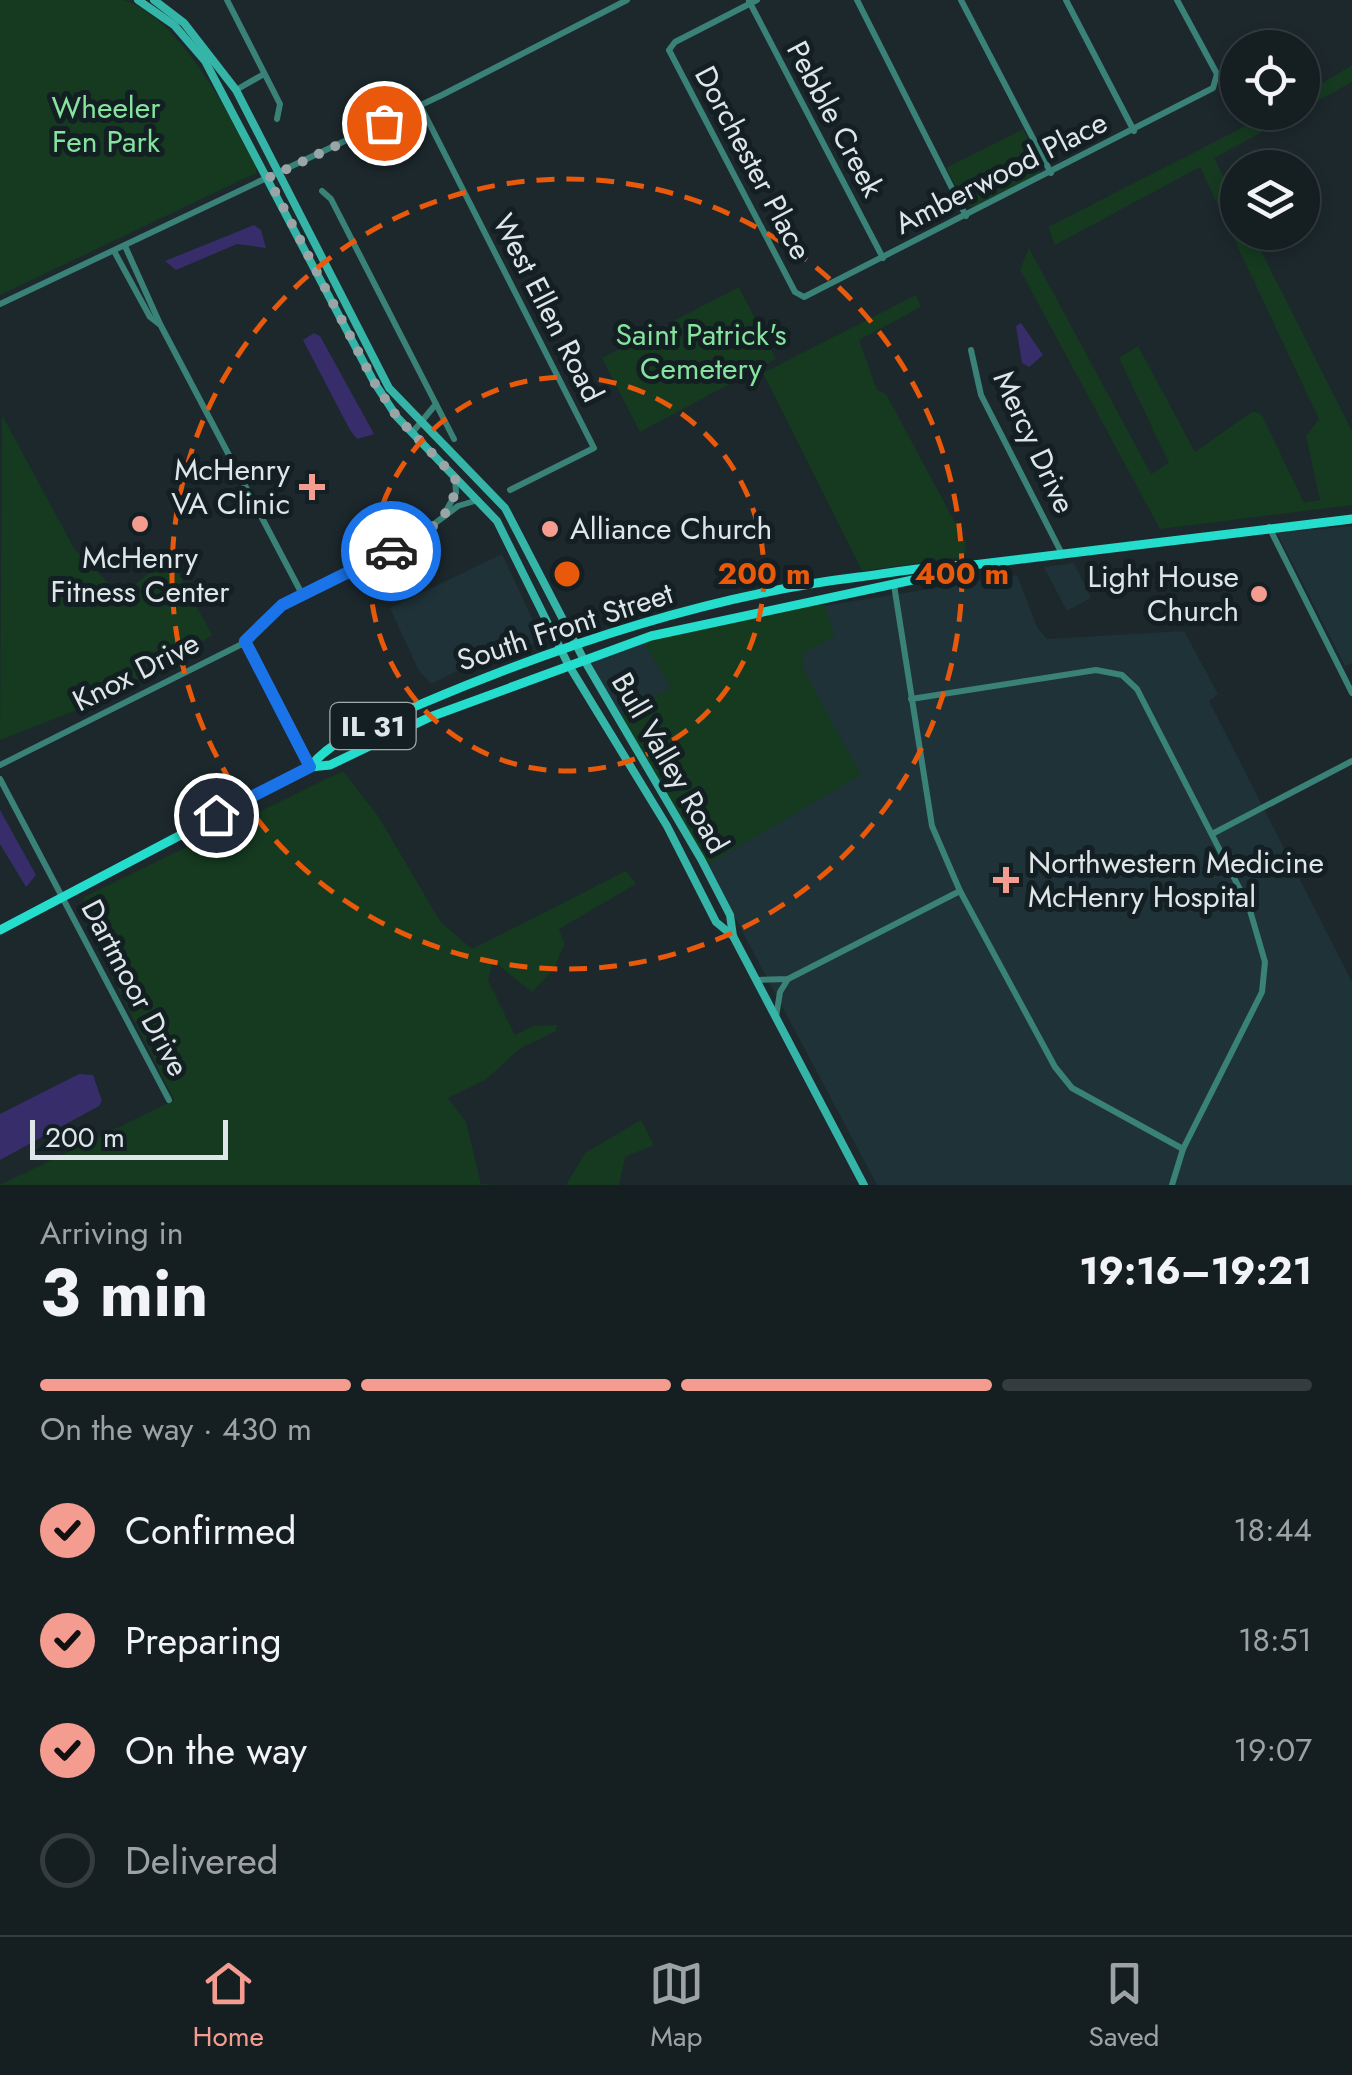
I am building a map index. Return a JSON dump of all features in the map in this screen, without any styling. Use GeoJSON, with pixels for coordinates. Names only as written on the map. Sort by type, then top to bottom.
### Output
{"type":"FeatureCollection","features":[{"type":"Feature","properties":{"kind":"main road","name":"South Front Street"},"geometry":{"type":"LineString","coordinates":[[0,930],[310,767],[330,765],[430,718],[583,658],[700,623],[973,566],[1269,526],[1352,519]]}},
{"type":"Feature","properties":{"kind":"main road","name":"South Front Street"},"geometry":{"type":"LineString","coordinates":[[310,767],[322,752],[397,714],[576,644],[779,590],[945,565],[973,566]]}},
{"type":"Feature","properties":{"kind":"street","name":"Bull Valley Road"},"geometry":{"type":"LineString","coordinates":[[138,0],[174,26],[206,61],[374,382],[412,434],[496,522],[568,664],[667,826],[716,922],[733,936]]}},
{"type":"Feature","properties":{"kind":"street","name":"Bull Valley Road"},"geometry":{"type":"LineString","coordinates":[[154,0],[184,23],[236,90],[389,388],[505,508],[583,658],[701,858],[730,915],[733,936],[864,1185]]}},
{"type":"Feature","properties":{"kind":"street"},"geometry":{"type":"LineString","coordinates":[[226,0],[280,104],[277,119]]}},
{"type":"Feature","properties":{"kind":"street"},"geometry":{"type":"LineString","coordinates":[[0,304],[420,106],[627,0]]}},
{"type":"Feature","properties":{"kind":"street"},"geometry":{"type":"LineString","coordinates":[[857,0],[966,216]]}},
{"type":"Feature","properties":{"kind":"street"},"geometry":{"type":"LineString","coordinates":[[960,0],[1050,173]]}},
{"type":"Feature","properties":{"kind":"street"},"geometry":{"type":"LineString","coordinates":[[1066,0],[1134,131]]}},
{"type":"Feature","properties":{"kind":"street","name":"Amberwood Place"},"geometry":{"type":"LineString","coordinates":[[801,298],[1134,131],[1217,82],[1178,0]]}},
{"type":"Feature","properties":{"kind":"street","name":"Dorchester Place"},"geometry":{"type":"LineString","coordinates":[[751,1],[670,47],[801,298]]}},
{"type":"Feature","properties":{"kind":"street","name":"Pebble Creek"},"geometry":{"type":"LineString","coordinates":[[751,1],[882,258]]}},
{"type":"Feature","properties":{"kind":"street"},"geometry":{"type":"LineString","coordinates":[[236,90],[264,74]]}},
{"type":"Feature","properties":{"kind":"street","name":"West Ellen Road"},"geometry":{"type":"LineString","coordinates":[[420,106],[594,448],[510,490]]}},
{"type":"Feature","properties":{"kind":"street"},"geometry":{"type":"LineString","coordinates":[[322,192],[331,199],[454,438]]}},
{"type":"Feature","properties":{"kind":"street"},"geometry":{"type":"LineString","coordinates":[[124,246],[160,324],[302,594]]}},
{"type":"Feature","properties":{"kind":"street"},"geometry":{"type":"LineString","coordinates":[[114,251],[150,316],[160,324]]}},
{"type":"Feature","properties":{"kind":"street","name":"Mercy Drive"},"geometry":{"type":"LineString","coordinates":[[972,350],[981,395],[1060,552]]}},
{"type":"Feature","properties":{"kind":"street"},"geometry":{"type":"LineString","coordinates":[[412,434],[436,404]]}},
{"type":"Feature","properties":{"kind":"street"},"geometry":{"type":"LineString","coordinates":[[440,520],[454,499],[455,477]]}},
{"type":"Feature","properties":{"kind":"street","name":"Knox Drive"},"geometry":{"type":"LineString","coordinates":[[0,765],[245,641],[269,614],[302,594],[406,545],[462,504],[478,500]]}},
{"type":"Feature","properties":{"kind":"street"},"geometry":{"type":"LineString","coordinates":[[1269,526],[1352,693]]}},
{"type":"Feature","properties":{"kind":"street"},"geometry":{"type":"LineString","coordinates":[[894,584],[932,826],[960,891],[1056,1066],[1072,1088],[1183,1148]]}},
{"type":"Feature","properties":{"kind":"street"},"geometry":{"type":"LineString","coordinates":[[245,641],[310,767]]}},
{"type":"Feature","properties":{"kind":"street"},"geometry":{"type":"LineString","coordinates":[[911,699],[1096,670],[1122,675],[1136,689],[1249,907],[1266,962],[1262,992],[1183,1148],[1172,1185]]}},
{"type":"Feature","properties":{"kind":"street"},"geometry":{"type":"LineString","coordinates":[[1212,834],[1352,760]]}},
{"type":"Feature","properties":{"kind":"street","name":"Dartmoor Drive"},"geometry":{"type":"LineString","coordinates":[[0,779],[169,1100]]}},
{"type":"Feature","properties":{"kind":"street"},"geometry":{"type":"LineString","coordinates":[[756,980],[788,978],[960,891]]}},
{"type":"Feature","properties":{"kind":"street"},"geometry":{"type":"LineString","coordinates":[[776,1017],[780,992],[788,978]]}},
{"type":"Feature","properties":{"kind":"shaded area"},"geometry":{"type":"Polygon","coordinates":[[[254,225],[261,230],[266,248],[237,244],[176,270],[165,261],[254,225]]]}},
{"type":"Feature","properties":{"kind":"shaded area"},"geometry":{"type":"Polygon","coordinates":[[[1021,323],[1043,355],[1029,367],[1022,363],[1016,326],[1021,323]]]}},
{"type":"Feature","properties":{"kind":"shaded area"},"geometry":{"type":"Polygon","coordinates":[[[314,333],[320,336],[374,434],[357,439],[350,430],[303,340],[314,333]]]}},
{"type":"Feature","properties":{"kind":"shaded area"},"geometry":{"type":"Polygon","coordinates":[[[1352,526],[1352,663],[1345,666],[1277,533],[1352,526]]]}},
{"type":"Feature","properties":{"kind":"shaded area"},"geometry":{"type":"Polygon","coordinates":[[[502,554],[540,635],[533,635],[535,643],[479,660],[431,684],[419,671],[390,608],[502,554]]]}},
{"type":"Feature","properties":{"kind":"shaded area"},"geometry":{"type":"Polygon","coordinates":[[[1074,563],[1091,598],[1067,611],[1044,567],[1074,563]]]}},
{"type":"Feature","properties":{"kind":"shaded area","name":"Northwestern Medicine McHenry Hospital"},"geometry":{"type":"Polygon","coordinates":[[[1017,575],[1037,627],[1047,639],[1184,631],[1218,694],[1209,701],[1352,982],[1352,1185],[877,1185],[707,865],[586,658],[686,628],[1017,575]]]}},
{"type":"Feature","properties":{"kind":"shaded area"},"geometry":{"type":"Polygon","coordinates":[[[0,810],[36,875],[26,887],[0,844],[0,810]]]}},
{"type":"Feature","properties":{"kind":"shaded area"},"geometry":{"type":"Polygon","coordinates":[[[79,1074],[93,1075],[102,1101],[99,1106],[0,1160],[0,1114],[79,1074]]]}},
{"type":"Feature","properties":{"kind":"green space","name":"Wheeler Fen Park"},"geometry":{"type":"Polygon","coordinates":[[[0,0],[123,0],[144,9],[183,46],[201,70],[257,165],[256,173],[0,295],[0,0]]]}},
{"type":"Feature","properties":{"kind":"green space"},"geometry":{"type":"Polygon","coordinates":[[[1352,65],[1352,82],[1320,100],[1320,85],[1352,65]]]}},
{"type":"Feature","properties":{"kind":"green space"},"geometry":{"type":"Polygon","coordinates":[[[1023,129],[1041,164],[1039,175],[974,207],[966,205],[946,168],[1023,129]]]}},
{"type":"Feature","properties":{"kind":"green space"},"geometry":{"type":"Polygon","coordinates":[[[1238,130],[1266,130],[1229,150],[1220,150],[1214,158],[1220,170],[1220,209],[1200,167],[1055,245],[1048,227],[1238,130]]]}},
{"type":"Feature","properties":{"kind":"green space"},"geometry":{"type":"Polygon","coordinates":[[[1029,248],[1151,474],[1169,463],[1119,358],[1138,346],[1195,452],[1253,411],[1262,415],[1304,503],[1320,500],[1306,436],[1319,419],[1239,250],[1261,250],[1352,431],[1352,505],[1160,529],[1020,270],[1029,248]]]}},
{"type":"Feature","properties":{"kind":"green space","name":"Saint Patrick's Cemetery"},"geometry":{"type":"Polygon","coordinates":[[[739,287],[776,359],[640,432],[602,358],[739,287]]]}},
{"type":"Feature","properties":{"kind":"green space"},"geometry":{"type":"Polygon","coordinates":[[[916,295],[921,307],[859,340],[877,390],[886,394],[966,543],[964,557],[862,571],[763,373],[916,295]]]}},
{"type":"Feature","properties":{"kind":"green space"},"geometry":{"type":"Polygon","coordinates":[[[2,415],[75,550],[121,596],[169,556],[212,635],[170,663],[77,710],[0,740],[2,415]]]}},
{"type":"Feature","properties":{"kind":"green space"},"geometry":{"type":"Polygon","coordinates":[[[824,604],[835,636],[802,654],[805,673],[861,775],[707,865],[618,718],[671,688],[643,641],[686,628],[824,604]]]}},
{"type":"Feature","properties":{"kind":"green space"},"geometry":{"type":"Polygon","coordinates":[[[343,771],[378,816],[440,921],[472,949],[626,871],[636,884],[559,929],[565,944],[553,970],[532,992],[493,961],[488,981],[515,1035],[533,1026],[557,1025],[556,1031],[521,1048],[485,1080],[448,1098],[466,1122],[481,1184],[503,1185],[0,1185],[174,1100],[82,917],[84,897],[343,771]]]}},
{"type":"Feature","properties":{"kind":"green space"},"geometry":{"type":"Polygon","coordinates":[[[641,1120],[654,1145],[625,1157],[619,1185],[566,1185],[585,1153],[641,1120]]]}},
{"type":"Feature","properties":{"kind":"way so far"},"geometry":{"type":"LineString","coordinates":[[384,123],[268,178],[374,382],[397,417],[455,477],[454,499],[440,520],[391,551]]}},
{"type":"Feature","properties":{"kind":"place","name":"McHenry VA Clinic"},"geometry":{"type":"Point","coordinates":[312,487]}},
{"type":"Feature","properties":{"kind":"place","name":"McHenry Fitness Center"},"geometry":{"type":"Point","coordinates":[140,524]}},
{"type":"Feature","properties":{"kind":"place","name":"Alliance Church"},"geometry":{"type":"Point","coordinates":[550,529]}},
{"type":"Feature","properties":{"kind":"place","name":"Light House Church"},"geometry":{"type":"Point","coordinates":[1259,594]}},
{"type":"Feature","properties":{"kind":"place","name":"Northwestern Medicine McHenry Hospital"},"geometry":{"type":"Point","coordinates":[1006,880]}},
{"type":"Feature","properties":{"kind":"route"},"geometry":{"type":"LineString","coordinates":[[216,815],[310,767],[245,641],[262,620],[282,605],[391,551]]}}]}
